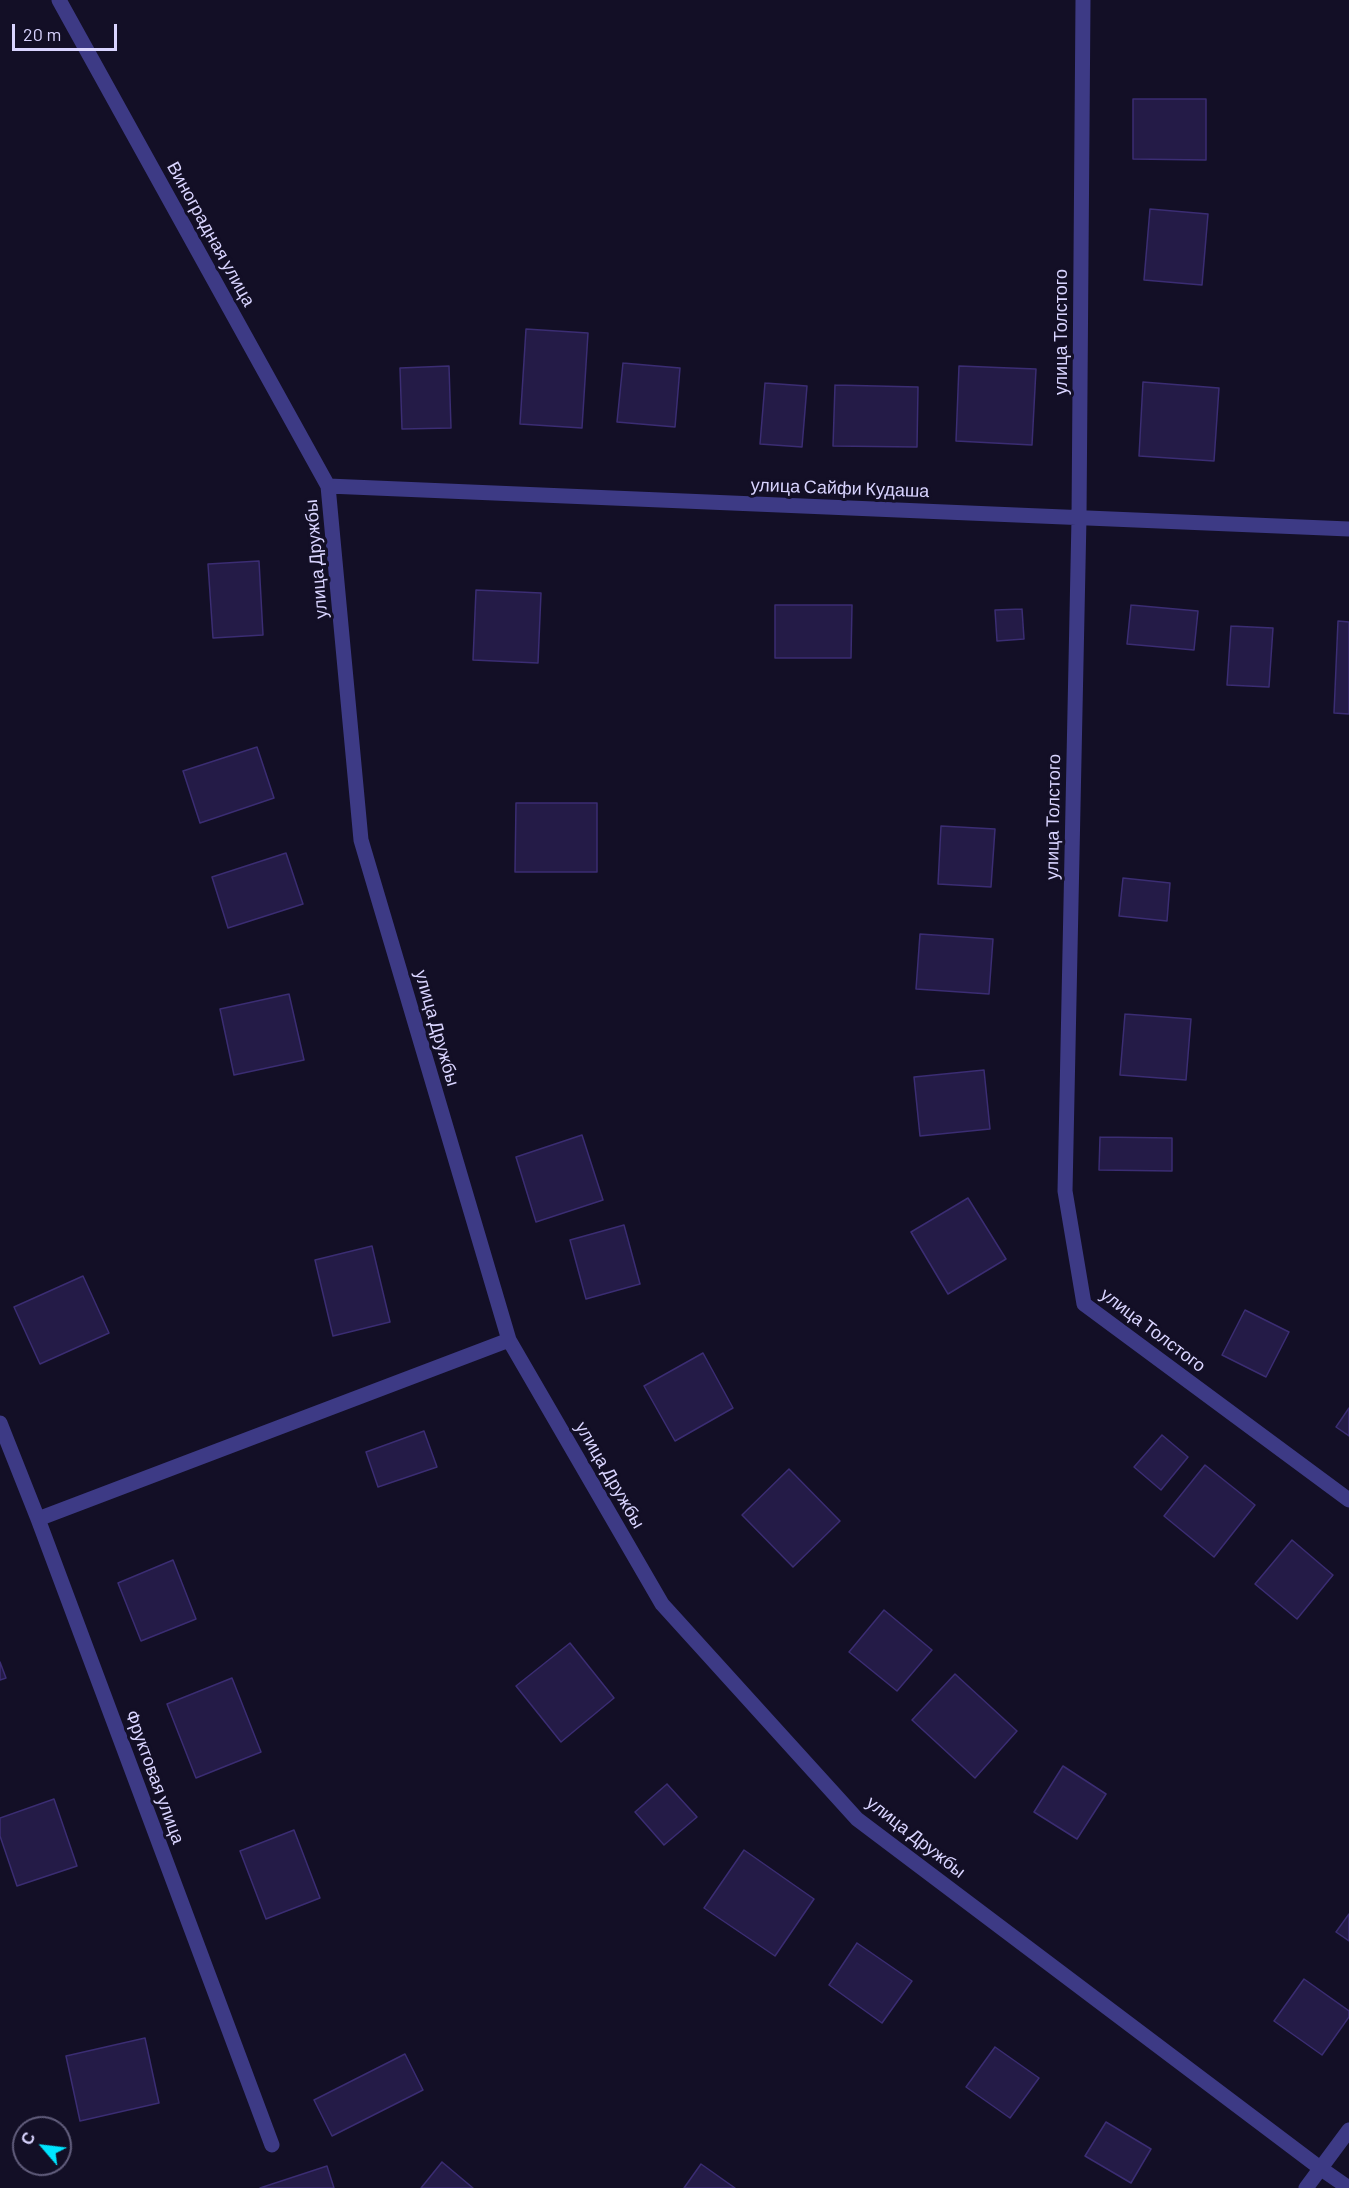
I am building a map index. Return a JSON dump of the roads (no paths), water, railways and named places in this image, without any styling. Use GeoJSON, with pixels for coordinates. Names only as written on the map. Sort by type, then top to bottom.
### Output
{"type":"FeatureCollection","features":[{"type":"Feature","properties":{"kind":"street","name":"Виноградная улица"},"geometry":{"type":"LineString","coordinates":[[59,0],[328,486]]}},
{"type":"Feature","properties":{"kind":"street","name":"улица Толстого"},"geometry":{"type":"LineString","coordinates":[[1083,0],[1079,518],[1065,1191],[1084,1304],[1349,1500]]}},
{"type":"Feature","properties":{"kind":"street","name":"улица Сайфи Кудаша"},"geometry":{"type":"LineString","coordinates":[[328,486],[1349,529]]}},
{"type":"Feature","properties":{"kind":"street","name":"улица Дружбы"},"geometry":{"type":"LineString","coordinates":[[328,486],[361,840],[509,1340],[662,1604],[857,1819],[1349,2188]]}},
{"type":"Feature","properties":{"kind":"street"},"geometry":{"type":"LineString","coordinates":[[38,1519],[509,1340]]}},
{"type":"Feature","properties":{"kind":"street","name":"Фруктовая улица"},"geometry":{"type":"LineString","coordinates":[[0,1422],[272,2145]]}},
{"type":"Feature","properties":{"kind":"street"},"geometry":{"type":"LineString","coordinates":[[1305,2188],[1349,2130]]}}]}
